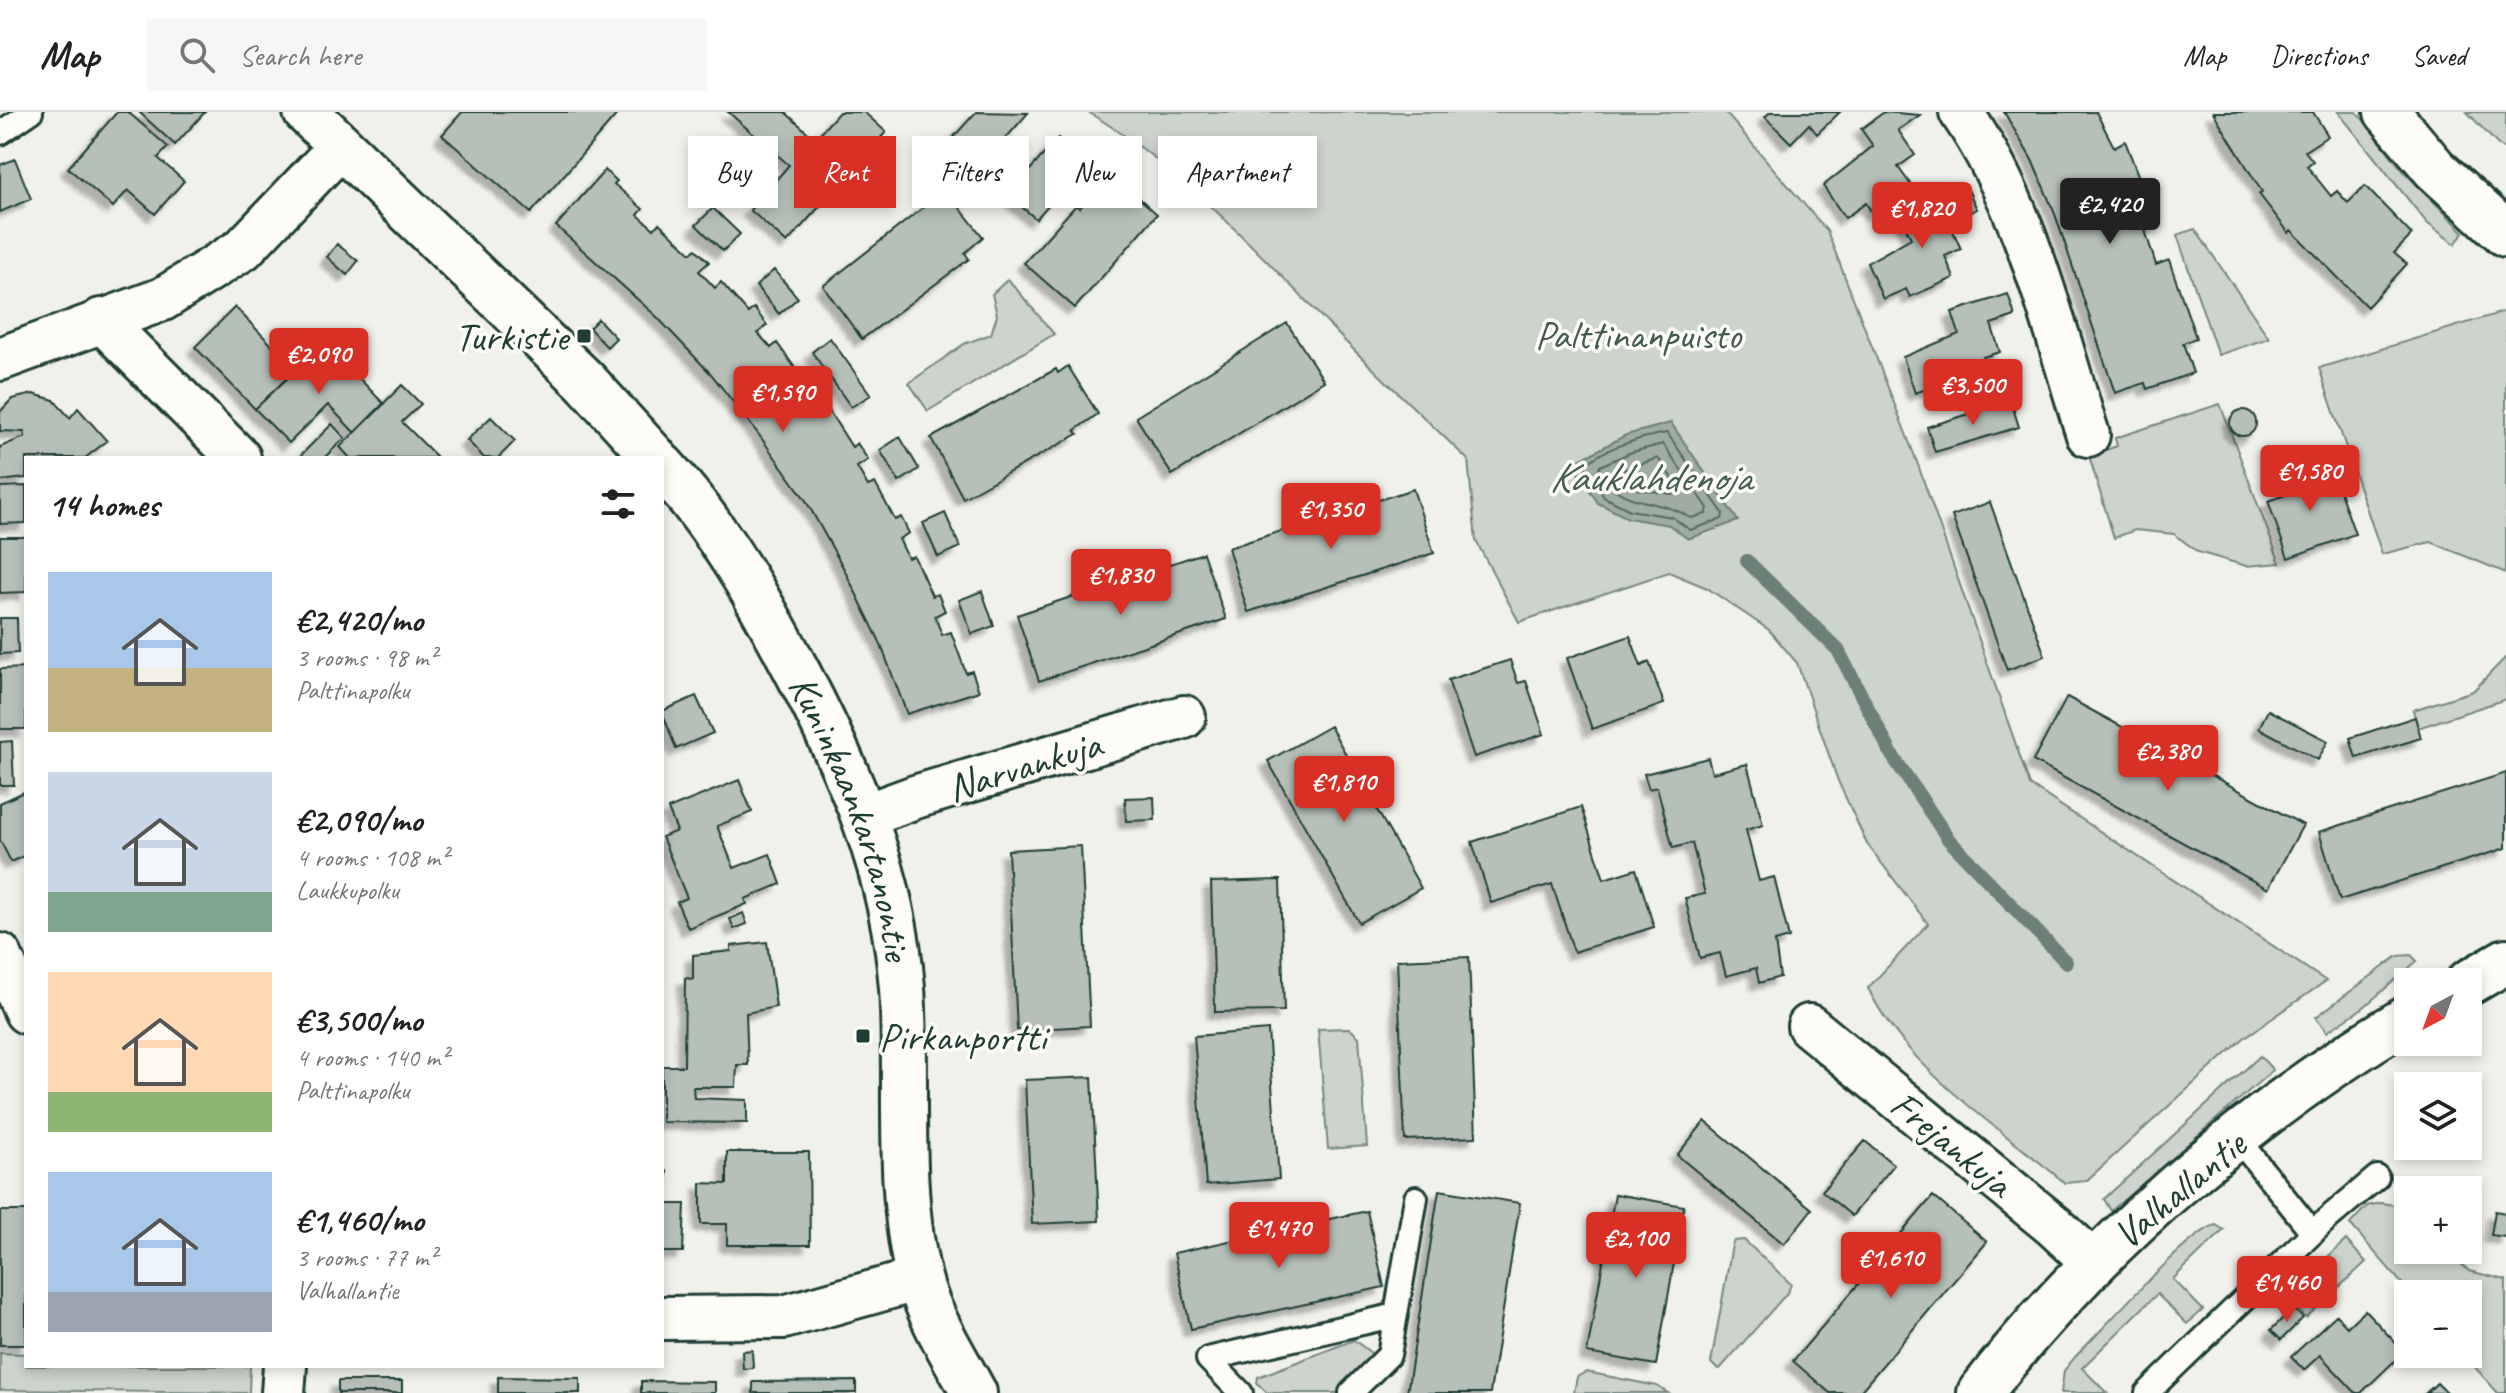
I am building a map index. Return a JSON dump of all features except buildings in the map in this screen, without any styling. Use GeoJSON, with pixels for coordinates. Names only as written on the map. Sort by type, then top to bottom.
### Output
{"type":"FeatureCollection","features":[{"type":"Feature","properties":{"kind":"street"},"geometry":{"type":"LineString","coordinates":[[306,112],[585,381],[653,456]]}},
{"type":"Feature","properties":{"kind":"street"},"geometry":{"type":"LineString","coordinates":[[1961,112],[1985,149],[2025,235],[2088,435]]}},
{"type":"Feature","properties":{"kind":"street"},"geometry":{"type":"LineString","coordinates":[[2387,112],[2435,169],[2506,234]]}},
{"type":"Feature","properties":{"kind":"street"},"geometry":{"type":"LineString","coordinates":[[0,359],[163,299],[243,249],[341,146]]}},
{"type":"Feature","properties":{"kind":"street"},"geometry":{"type":"LineString","coordinates":[[101,320],[237,456]]}},
{"type":"Feature","properties":{"kind":"street","name":"Kuninkaankartanontie"},"geometry":{"type":"LineString","coordinates":[[664,468],[727,545],[765,610],[866,815],[890,903],[902,986],[910,1217],[919,1279],[974,1393]]}},
{"type":"Feature","properties":{"kind":"street","name":"Narvankuja"},"geometry":{"type":"LineString","coordinates":[[866,815],[915,797],[1184,717]]}},
{"type":"Feature","properties":{"kind":"street"},"geometry":{"type":"LineString","coordinates":[[0,955],[24,1008]]}},
{"type":"Feature","properties":{"kind":"street"},"geometry":{"type":"LineString","coordinates":[[2482,975],[2506,961]]}},
{"type":"Feature","properties":{"kind":"street","name":"Frejankuja"},"geometry":{"type":"LineString","coordinates":[[1809,1026],[2054,1226],[2093,1262]]}},
{"type":"Feature","properties":{"kind":"street","name":"Valhallantie"},"geometry":{"type":"LineString","coordinates":[[1980,1393],[2093,1262],[2140,1217],[2237,1138],[2394,1028]]}},
{"type":"Feature","properties":{"kind":"street"},"geometry":{"type":"LineString","coordinates":[[664,1318],[784,1317],[919,1279]]}},
{"type":"Feature","properties":{"kind":"street"},"geometry":{"type":"LineString","coordinates":[[283,1393],[285,1368]]}},
{"type":"Feature","properties":{"kind":"lane"},"geometry":{"type":"LineString","coordinates":[[0,133],[31,112]]}},
{"type":"Feature","properties":{"kind":"lane"},"geometry":{"type":"LineString","coordinates":[[2237,1138],[2313,1233]]}},
{"type":"Feature","properties":{"kind":"lane"},"geometry":{"type":"LineString","coordinates":[[2147,1393],[2313,1233],[2377,1177]]}},
{"type":"Feature","properties":{"kind":"lane"},"geometry":{"type":"LineString","coordinates":[[1351,1393],[1389,1355],[1416,1198]]}},
{"type":"Feature","properties":{"kind":"lane"},"geometry":{"type":"LineString","coordinates":[[1241,1393],[1208,1359],[1396,1315]]}},
{"type":"Feature","properties":{"kind":"green space","name":"Palttinanpuisto"},"geometry":{"type":"Polygon","coordinates":[[[1088,112],[1725,112],[1827,231],[1917,462],[2030,785],[2326,981],[2244,1038],[2086,1181],[2065,1183],[1929,1070],[1885,1018],[1868,988],[1928,924],[1867,844],[1838,781],[1797,663],[1769,630],[1707,588],[1669,572],[1519,622],[1476,541],[1468,460],[1213,208],[1317,208],[1317,136],[1158,136],[1158,161],[1142,149],[1142,136],[1122,134],[1088,112]]]}},
{"type":"Feature","properties":{"kind":"green space"},"geometry":{"type":"Polygon","coordinates":[[[2338,112],[2357,112],[2404,172],[2464,232],[2455,244],[2427,223],[2338,112]]]}},
{"type":"Feature","properties":{"kind":"green space"},"geometry":{"type":"Polygon","coordinates":[[[2467,112],[2506,112],[2506,150],[2500,147],[2467,112]]]}},
{"type":"Feature","properties":{"kind":"green space"},"geometry":{"type":"Polygon","coordinates":[[[2195,229],[2269,338],[2218,355],[2177,235],[2195,229]]]}},
{"type":"Feature","properties":{"kind":"green space"},"geometry":{"type":"Polygon","coordinates":[[[1008,279],[1054,334],[928,411],[909,383],[964,344],[991,334],[997,315],[992,294],[1008,279]]]}},
{"type":"Feature","properties":{"kind":"green space"},"geometry":{"type":"Polygon","coordinates":[[[2506,311],[2506,573],[2431,542],[2382,554],[2319,368],[2506,311]]]}},
{"type":"Feature","properties":{"kind":"green space"},"geometry":{"type":"Polygon","coordinates":[[[2220,404],[2280,563],[2246,566],[2198,552],[2174,534],[2135,530],[2114,538],[2089,456],[2117,446],[2115,438],[2220,404]]]}},
{"type":"Feature","properties":{"kind":"green space"},"geometry":{"type":"Polygon","coordinates":[[[2506,657],[2506,699],[2418,728],[2413,710],[2473,691],[2506,657]]]}},
{"type":"Feature","properties":{"kind":"green space"},"geometry":{"type":"Polygon","coordinates":[[[2411,955],[2417,961],[2409,968],[2394,968],[2394,981],[2364,1007],[2327,1032],[2316,1017],[2398,956],[2411,955]]]}},
{"type":"Feature","properties":{"kind":"green space"},"geometry":{"type":"Polygon","coordinates":[[[1349,1028],[1359,1037],[1367,1146],[1328,1149],[1318,1029],[1349,1028]]]}},
{"type":"Feature","properties":{"kind":"green space"},"geometry":{"type":"Polygon","coordinates":[[[2260,1056],[2273,1070],[2111,1211],[2104,1199],[2260,1056]]]}},
{"type":"Feature","properties":{"kind":"green space"},"geometry":{"type":"Polygon","coordinates":[[[2381,1203],[2394,1205],[2394,1264],[2461,1264],[2469,1271],[2506,1280],[2506,1393],[2498,1393],[2476,1368],[2482,1368],[2482,1280],[2399,1280],[2350,1224],[2367,1206],[2381,1203]]]}},
{"type":"Feature","properties":{"kind":"green space"},"geometry":{"type":"Polygon","coordinates":[[[2216,1225],[2224,1230],[2173,1279],[2203,1310],[2187,1324],[2157,1294],[2082,1368],[2107,1393],[2061,1393],[2064,1371],[2075,1357],[2166,1263],[2203,1231],[2216,1225]]]}},
{"type":"Feature","properties":{"kind":"green space"},"geometry":{"type":"Polygon","coordinates":[[[1744,1240],[1791,1284],[1788,1292],[1720,1369],[1711,1363],[1732,1245],[1734,1241],[1744,1240]]]}},
{"type":"Feature","properties":{"kind":"green space"},"geometry":{"type":"Polygon","coordinates":[[[2346,1240],[2366,1262],[2306,1318],[2286,1296],[2346,1240]]]}},
{"type":"Feature","properties":{"kind":"green space"},"geometry":{"type":"Polygon","coordinates":[[[1354,1340],[1375,1356],[1338,1393],[1267,1393],[1257,1383],[1258,1377],[1354,1340]]]}},
{"type":"Feature","properties":{"kind":"green space"},"geometry":{"type":"Polygon","coordinates":[[[0,1353],[24,1354],[24,1368],[250,1368],[249,1393],[0,1390],[0,1353]]]}},
{"type":"Feature","properties":{"kind":"green space"},"geometry":{"type":"Polygon","coordinates":[[[1586,1372],[1657,1386],[1668,1393],[1574,1393],[1577,1377],[1586,1372]]]}},
{"type":"Feature","properties":{"kind":"water","name":"Kauklahdenoja"},"geometry":{"type":"Polygon","coordinates":[[[1671,423],[1738,521],[1688,539],[1669,525],[1628,518],[1598,503],[1572,464],[1626,435],[1671,423]]]}},
{"type":"Feature","properties":{"kind":"waterway","name":"Kauklahdenoja"},"geometry":{"type":"LineString","coordinates":[[1747,561],[1838,650],[1892,755],[1949,840],[2066,962]]}},
{"type":"Feature","properties":{"kind":"place","name":"Turkistie"},"geometry":{"type":"Point","coordinates":[584,336]}},
{"type":"Feature","properties":{"kind":"place","name":"Pirkanportti"},"geometry":{"type":"Point","coordinates":[863,1036]}}]}
